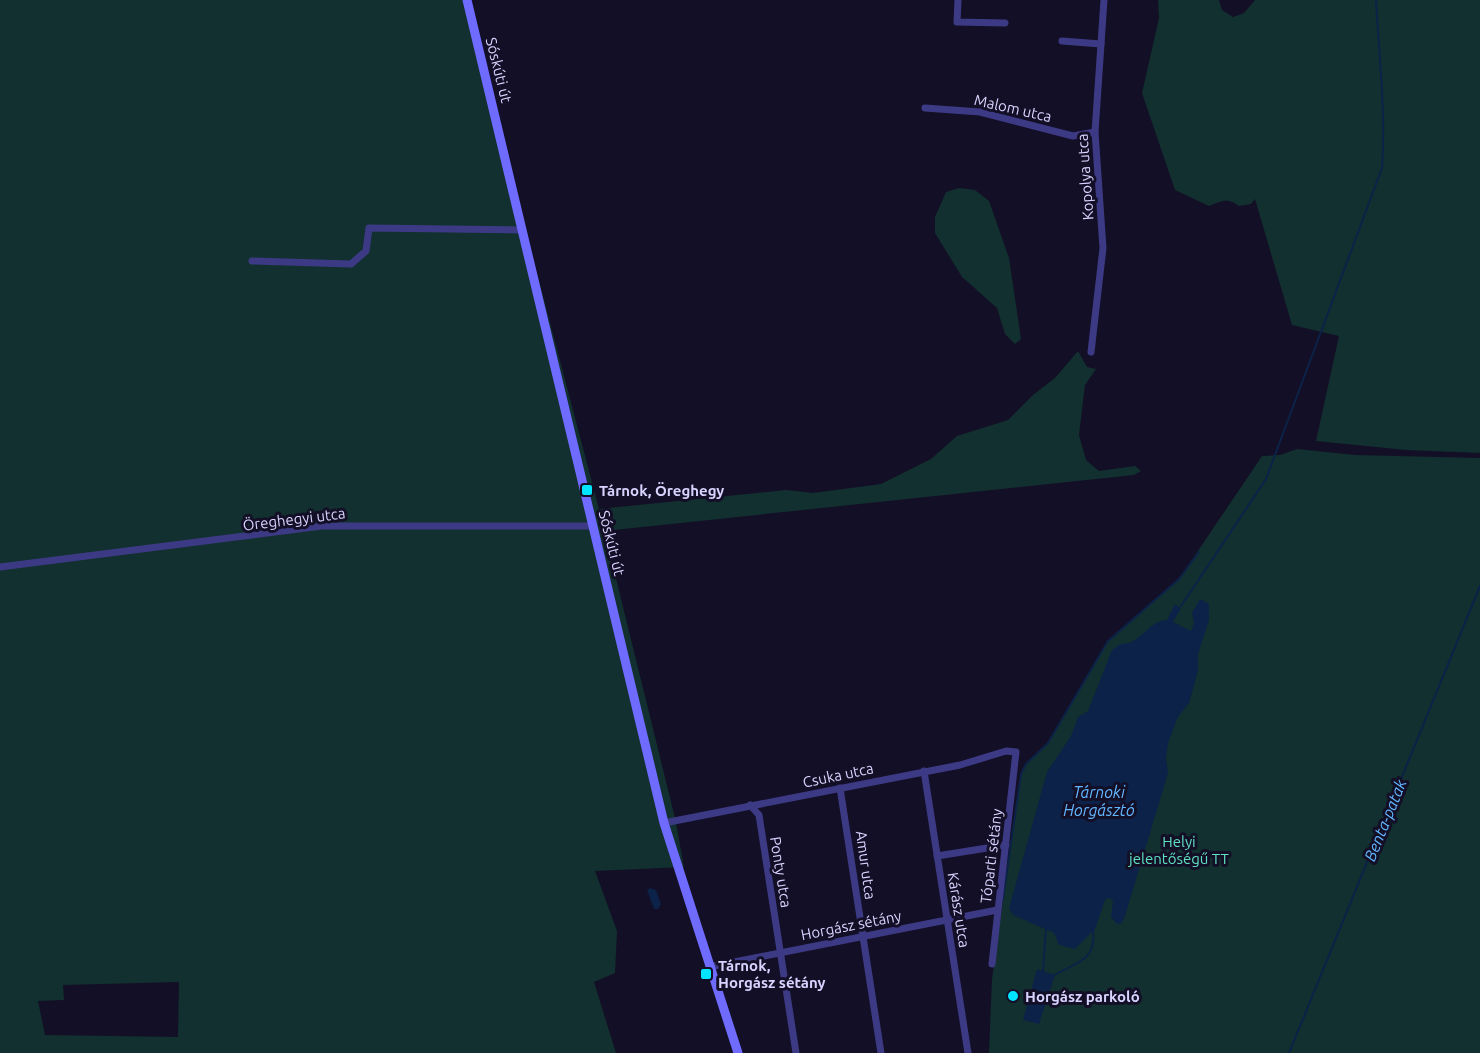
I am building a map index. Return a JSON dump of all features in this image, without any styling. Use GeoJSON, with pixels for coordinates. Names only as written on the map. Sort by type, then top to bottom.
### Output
{"type":"FeatureCollection","features":[{"type":"Feature","properties":{"kind":"main road","name":"Sóskúti út"},"geometry":{"type":"LineString","coordinates":[[467,0],[663,822],[738,1053]]}},
{"type":"Feature","properties":{"kind":"street"},"geometry":{"type":"LineString","coordinates":[[958,0],[957,22],[1005,23]]}},
{"type":"Feature","properties":{"kind":"street","name":"Kopolya utca"},"geometry":{"type":"LineString","coordinates":[[1091,352],[1102,248],[1095,132],[1104,0]]}},
{"type":"Feature","properties":{"kind":"street"},"geometry":{"type":"LineString","coordinates":[[1062,41],[1101,44]]}},
{"type":"Feature","properties":{"kind":"street","name":"Malom utca"},"geometry":{"type":"LineString","coordinates":[[925,108],[980,112],[1073,136],[1095,132]]}},
{"type":"Feature","properties":{"kind":"street"},"geometry":{"type":"LineString","coordinates":[[252,261],[351,264],[366,251],[369,228],[522,230]]}},
{"type":"Feature","properties":{"kind":"street","name":"Öreghegyi utca"},"geometry":{"type":"LineString","coordinates":[[0,567],[322,526],[592,526]]}},
{"type":"Feature","properties":{"kind":"street","name":"Csuka utca"},"geometry":{"type":"LineString","coordinates":[[663,822],[974,762],[1006,751],[1017,752]]}},
{"type":"Feature","properties":{"kind":"street","name":"Tóparti sétány"},"geometry":{"type":"LineString","coordinates":[[992,964],[1017,752]]}},
{"type":"Feature","properties":{"kind":"street","name":"Kárász utca"},"geometry":{"type":"LineString","coordinates":[[924,771],[968,1053]]}},
{"type":"Feature","properties":{"kind":"street","name":"Amur utca"},"geometry":{"type":"LineString","coordinates":[[840,788],[881,1053]]}},
{"type":"Feature","properties":{"kind":"street","name":"Ponty utca"},"geometry":{"type":"LineString","coordinates":[[750,805],[759,815],[796,1053]]}},
{"type":"Feature","properties":{"kind":"street"},"geometry":{"type":"LineString","coordinates":[[937,856],[1006,845]]}},
{"type":"Feature","properties":{"kind":"street","name":"Horgász sétány"},"geometry":{"type":"LineString","coordinates":[[709,966],[998,910]]}},
{"type":"Feature","properties":{"kind":"green space"},"geometry":{"type":"Polygon","coordinates":[[[0,0],[470,0],[528,239],[599,509],[786,490],[813,493],[881,484],[931,459],[957,436],[1008,420],[1033,395],[1055,378],[1078,351],[1087,367],[1096,369],[1085,385],[1079,435],[1086,460],[1099,471],[1135,466],[1141,471],[1134,475],[614,530],[606,538],[675,818],[684,867],[595,871],[617,931],[615,973],[594,982],[616,1053],[0,1053],[0,0]],[[179,982],[63,985],[64,1000],[38,1001],[45,1035],[178,1037],[179,982]]]}},
{"type":"Feature","properties":{"kind":"green space"},"geometry":{"type":"Polygon","coordinates":[[[1158,0],[1219,0],[1222,10],[1233,17],[1244,13],[1255,0],[1480,0],[1480,453],[1406,450],[1316,441],[1339,336],[1292,325],[1255,199],[1251,204],[1239,206],[1228,201],[1221,201],[1209,206],[1175,190],[1142,93],[1159,18],[1158,0]]]}},
{"type":"Feature","properties":{"kind":"green space"},"geometry":{"type":"Polygon","coordinates":[[[959,188],[975,190],[989,201],[1009,258],[1021,339],[1015,344],[1005,334],[997,308],[962,277],[935,233],[935,217],[946,192],[959,188]]]}},
{"type":"Feature","properties":{"kind":"green space","name":"Helyi jelentőségű TT"},"geometry":{"type":"Polygon","coordinates":[[[1297,449],[1355,455],[1480,458],[1480,1053],[989,1053],[992,979],[1021,774],[1026,764],[1048,743],[1108,641],[1179,579],[1262,456],[1280,455],[1297,449]]]}},
{"type":"Feature","properties":{"kind":"water","name":"Tárnoki Horgásztó"},"geometry":{"type":"Polygon","coordinates":[[[1200,599],[1209,604],[1209,620],[1198,654],[1198,671],[1189,703],[1178,717],[1168,743],[1166,758],[1168,773],[1125,916],[1121,924],[1117,924],[1111,917],[1113,900],[1108,898],[1105,900],[1095,929],[1075,949],[1059,945],[1054,933],[1013,915],[1009,908],[1047,772],[1071,736],[1078,717],[1088,711],[1112,650],[1120,644],[1127,644],[1138,638],[1154,624],[1167,620],[1175,604],[1181,608],[1173,622],[1191,631],[1194,623],[1192,613],[1200,599]]]}},
{"type":"Feature","properties":{"kind":"water"},"geometry":{"type":"Polygon","coordinates":[[[650,888],[656,890],[661,904],[658,909],[654,909],[647,890],[650,888]]]}},
{"type":"Feature","properties":{"kind":"water"},"geometry":{"type":"Polygon","coordinates":[[[1037,969],[1055,975],[1039,1024],[1023,1020],[1037,969]]]}},
{"type":"Feature","properties":{"kind":"waterway"},"geometry":{"type":"LineString","coordinates":[[1181,606],[1266,479],[1382,168],[1383,105],[1376,0]]}},
{"type":"Feature","properties":{"kind":"waterway"},"geometry":{"type":"LineString","coordinates":[[1003,899],[1021,774],[1026,764],[1048,743],[1108,641],[1179,579],[1199,552]]}},
{"type":"Feature","properties":{"kind":"waterway","name":"Benta-patak"},"geometry":{"type":"LineString","coordinates":[[1289,1053],[1480,586]]}},
{"type":"Feature","properties":{"kind":"waterway"},"geometry":{"type":"LineString","coordinates":[[1043,971],[1046,929]]}},
{"type":"Feature","properties":{"kind":"waterway"},"geometry":{"type":"LineString","coordinates":[[1055,975],[1078,963],[1089,954],[1092,948],[1093,930]]}},
{"type":"Feature","properties":{"kind":"place","name":"Tárnok, Öreghegy"},"geometry":{"type":"Point","coordinates":[587,490]}},
{"type":"Feature","properties":{"kind":"place","name":"Tárnok, Horgász sétány"},"geometry":{"type":"Point","coordinates":[706,974]}},
{"type":"Feature","properties":{"kind":"place","name":"Horgász parkoló"},"geometry":{"type":"Point","coordinates":[1013,996]}}]}
